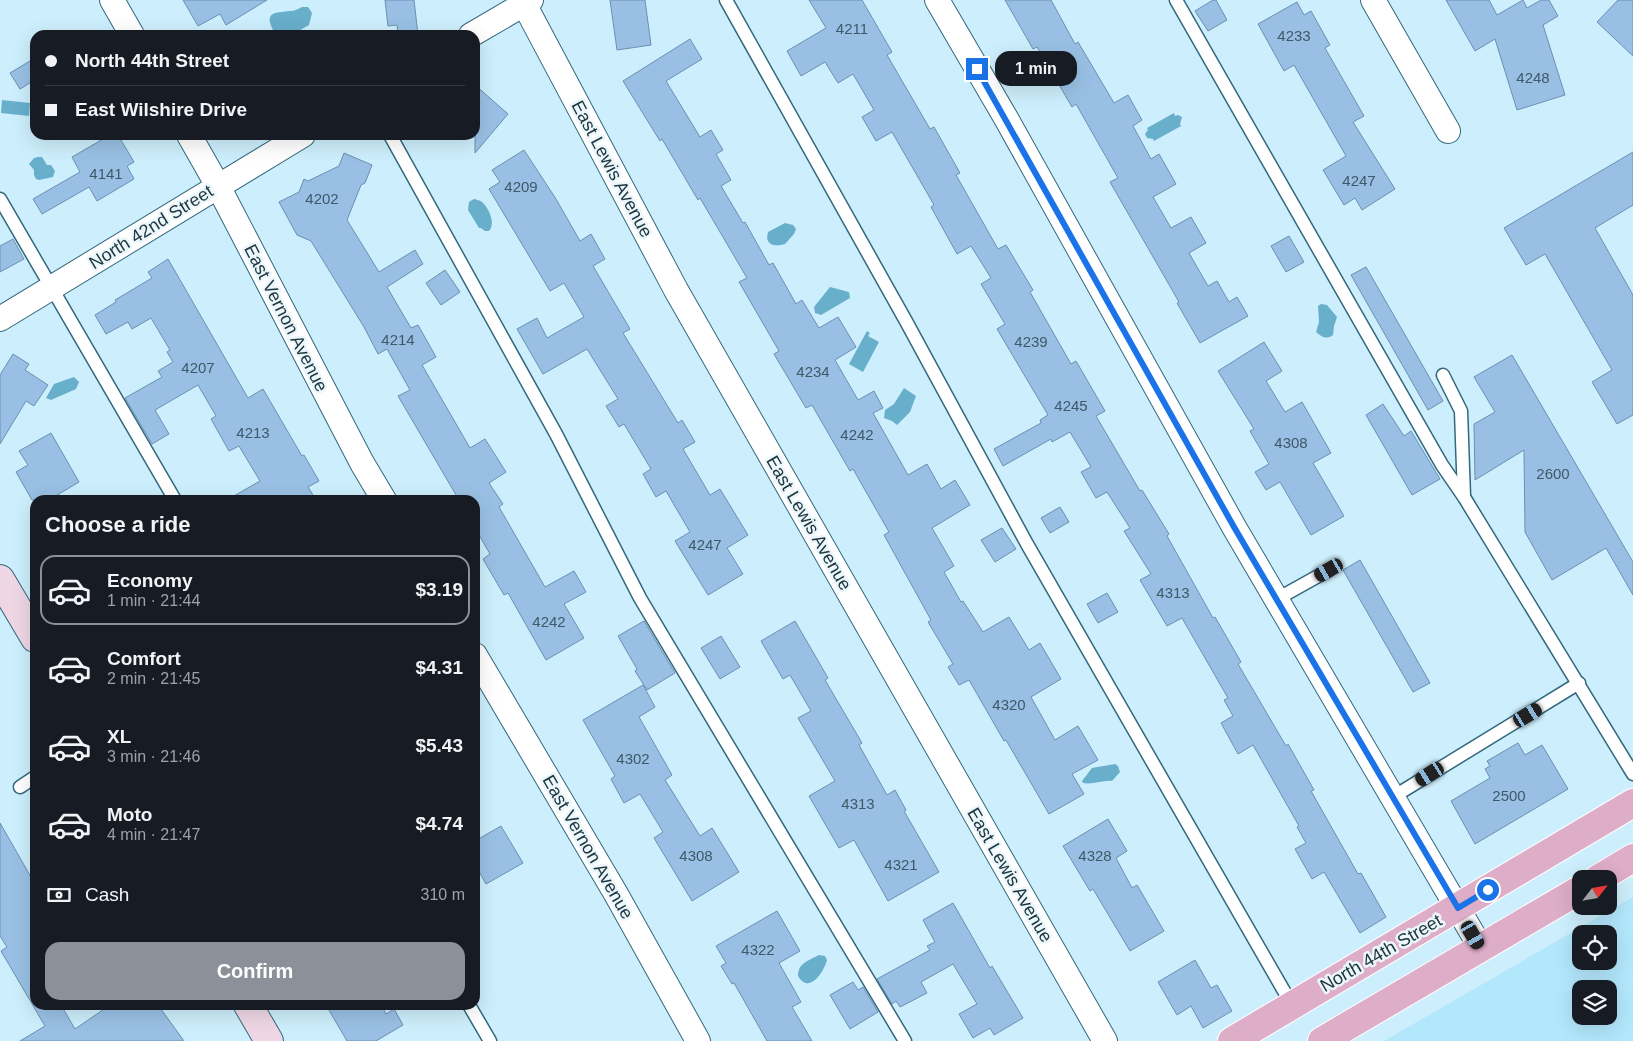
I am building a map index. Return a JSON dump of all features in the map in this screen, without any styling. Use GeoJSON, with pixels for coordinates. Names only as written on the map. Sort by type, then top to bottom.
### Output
{"type":"FeatureCollection","features":[{"type":"Feature","properties":{"kind":"main road","name":"North 44th Street"},"geometry":{"type":"LineString","coordinates":[[1232,1041],[1633,803]]}},
{"type":"Feature","properties":{"kind":"main road"},"geometry":{"type":"LineString","coordinates":[[1613,870],[1633,858]]}},
{"type":"Feature","properties":{"kind":"main road"},"geometry":{"type":"LineString","coordinates":[[1322,1041],[1572,893]]}},
{"type":"Feature","properties":{"kind":"street"},"geometry":{"type":"LineString","coordinates":[[112,0],[129,30]]}},
{"type":"Feature","properties":{"kind":"street"},"geometry":{"type":"LineString","coordinates":[[937,0],[1007,120],[1234,527],[1481,948]]}},
{"type":"Feature","properties":{"kind":"street"},"geometry":{"type":"LineString","coordinates":[[1373,0],[1448,131]]}},
{"type":"Feature","properties":{"kind":"street"},"geometry":{"type":"LineString","coordinates":[[479,30],[526,1]]}},
{"type":"Feature","properties":{"kind":"street","name":"East Lewis Avenue"},"geometry":{"type":"LineString","coordinates":[[526,1],[676,290],[1105,1041]]}},
{"type":"Feature","properties":{"kind":"street","name":"East Vernon Avenue"},"geometry":{"type":"LineString","coordinates":[[192,140],[218,186],[362,463],[381,495]]}},
{"type":"Feature","properties":{"kind":"street","name":"North 42nd Street"},"geometry":{"type":"LineString","coordinates":[[0,319],[294,140]]}},
{"type":"Feature","properties":{"kind":"street"},"geometry":{"type":"LineString","coordinates":[[0,579],[30,630]]}},
{"type":"Feature","properties":{"kind":"street","name":"East Vernon Avenue"},"geometry":{"type":"LineString","coordinates":[[480,663],[616,894],[698,1041]]}},
{"type":"Feature","properties":{"kind":"street"},"geometry":{"type":"LineString","coordinates":[[251,1010],[269,1041]]}},
{"type":"Feature","properties":{"kind":"lane"},"geometry":{"type":"LineString","coordinates":[[726,0],[1027,544],[1292,1005]]}},
{"type":"Feature","properties":{"kind":"lane"},"geometry":{"type":"LineString","coordinates":[[1176,0],[1442,465],[1464,497],[1543,628],[1579,683],[1633,774]]}},
{"type":"Feature","properties":{"kind":"lane"},"geometry":{"type":"LineString","coordinates":[[393,140],[556,434],[640,598],[905,1041]]}},
{"type":"Feature","properties":{"kind":"lane"},"geometry":{"type":"LineString","coordinates":[[0,199],[172,495]]}},
{"type":"Feature","properties":{"kind":"lane"},"geometry":{"type":"LineString","coordinates":[[1443,375],[1461,411],[1464,497]]}},
{"type":"Feature","properties":{"kind":"lane"},"geometry":{"type":"LineString","coordinates":[[1277,599],[1329,570]]}},
{"type":"Feature","properties":{"kind":"lane"},"geometry":{"type":"LineString","coordinates":[[1393,797],[1579,683]]}},
{"type":"Feature","properties":{"kind":"lane"},"geometry":{"type":"LineString","coordinates":[[20,786],[30,780]]}},
{"type":"Feature","properties":{"kind":"lane"},"geometry":{"type":"LineString","coordinates":[[472,1010],[490,1041]]}},
{"type":"Feature","properties":{"kind":"shaded area"},"geometry":{"type":"Polygon","coordinates":[[[302,7],[308,7],[312,13],[309,25],[300,30],[273,30],[270,20],[272,14],[293,11],[302,7]]]}},
{"type":"Feature","properties":{"kind":"shaded area"},"geometry":{"type":"Polygon","coordinates":[[[2,100],[30,103],[29,116],[1,113],[2,100]]]}},
{"type":"Feature","properties":{"kind":"shaded area"},"geometry":{"type":"Polygon","coordinates":[[[1174,113],[1175,116],[1182,117],[1181,126],[1154,141],[1147,138],[1145,134],[1148,130],[1147,128],[1174,113]]]}},
{"type":"Feature","properties":{"kind":"shaded area"},"geometry":{"type":"Polygon","coordinates":[[[42,157],[47,165],[51,165],[55,171],[53,177],[36,179],[34,170],[29,164],[34,158],[42,157]]]}},
{"type":"Feature","properties":{"kind":"shaded area"},"geometry":{"type":"Polygon","coordinates":[[[474,199],[482,202],[489,212],[492,224],[489,231],[479,228],[468,210],[469,202],[474,199]]]}},
{"type":"Feature","properties":{"kind":"shaded area"},"geometry":{"type":"Polygon","coordinates":[[[785,223],[793,225],[796,229],[794,234],[785,244],[777,245],[770,243],[767,238],[768,232],[785,223]]]}},
{"type":"Feature","properties":{"kind":"shaded area"},"geometry":{"type":"Polygon","coordinates":[[[830,287],[849,292],[850,298],[821,315],[815,313],[814,307],[830,287]]]}},
{"type":"Feature","properties":{"kind":"shaded area"},"geometry":{"type":"Polygon","coordinates":[[[1321,304],[1327,305],[1337,317],[1333,335],[1326,338],[1316,332],[1319,322],[1318,306],[1321,304]]]}},
{"type":"Feature","properties":{"kind":"shaded area"},"geometry":{"type":"Polygon","coordinates":[[[867,331],[870,333],[868,336],[879,342],[863,372],[849,364],[867,331]]]}},
{"type":"Feature","properties":{"kind":"shaded area"},"geometry":{"type":"Polygon","coordinates":[[[74,377],[79,382],[76,389],[51,400],[46,398],[54,384],[74,377]]]}},
{"type":"Feature","properties":{"kind":"shaded area"},"geometry":{"type":"Polygon","coordinates":[[[904,388],[916,396],[910,412],[897,425],[884,418],[885,410],[894,404],[904,388]]]}},
{"type":"Feature","properties":{"kind":"shaded area"},"geometry":{"type":"Polygon","coordinates":[[[1115,764],[1120,772],[1112,781],[1083,783],[1082,781],[1092,768],[1115,764]]]}},
{"type":"Feature","properties":{"kind":"shaded area"},"geometry":{"type":"Polygon","coordinates":[[[1633,897],[1633,1041],[1384,1041],[1572,932],[1572,970],[1617,970],[1617,925],[1585,925],[1602,915],[1618,915],[1618,906],[1633,897]]]}},
{"type":"Feature","properties":{"kind":"shaded area"},"geometry":{"type":"Polygon","coordinates":[[[819,955],[825,956],[827,960],[823,970],[816,980],[807,983],[802,981],[798,976],[800,968],[804,963],[819,955]]]}},
{"type":"Feature","properties":{"kind":"building"},"geometry":{"type":"Polygon","coordinates":[[[183,0],[267,0],[226,25],[220,14],[198,26],[183,0]]]}},
{"type":"Feature","properties":{"kind":"building"},"geometry":{"type":"Polygon","coordinates":[[[385,0],[414,0],[417,30],[398,30],[397,25],[388,26],[385,0]]]}},
{"type":"Feature","properties":{"kind":"building"},"geometry":{"type":"Polygon","coordinates":[[[610,0],[645,0],[651,45],[617,50],[610,0]]]}},
{"type":"Feature","properties":{"kind":"building"},"geometry":{"type":"Polygon","coordinates":[[[809,0],[862,0],[892,52],[887,55],[930,129],[934,127],[960,173],[956,175],[998,249],[1006,245],[1033,290],[1030,292],[1071,364],[1076,361],[1105,411],[1096,416],[1140,491],[1142,490],[1169,534],[1167,536],[1213,618],[1215,617],[1241,662],[1238,664],[1286,746],[1288,744],[1314,790],[1311,791],[1358,874],[1361,873],[1386,917],[1360,933],[1324,872],[1312,879],[1295,849],[1306,843],[1297,827],[1299,826],[1253,745],[1238,754],[1221,723],[1233,716],[1224,700],[1228,698],[1182,618],[1167,626],[1140,580],[1151,574],[1124,531],[1130,528],[1107,492],[1096,498],[1081,472],[1091,467],[1070,432],[1052,442],[1051,439],[1003,466],[994,449],[1041,423],[1040,420],[1048,415],[997,329],[1005,324],[981,284],[991,278],[971,246],[957,254],[931,207],[934,205],[892,132],[876,141],[862,117],[874,110],[853,74],[838,83],[825,62],[801,76],[787,51],[826,28],[809,0]]]}},
{"type":"Feature","properties":{"kind":"building"},"geometry":{"type":"Polygon","coordinates":[[[1005,0],[1051,0],[1075,44],[1078,42],[1114,103],[1128,95],[1142,120],[1133,126],[1151,159],[1159,154],[1176,184],[1153,197],[1171,228],[1191,217],[1206,243],[1189,253],[1208,286],[1217,281],[1229,302],[1237,297],[1248,316],[1200,343],[1177,303],[1179,302],[1110,182],[1118,178],[1076,104],[1072,107],[1037,47],[1033,49],[1005,0]]]}},
{"type":"Feature","properties":{"kind":"building"},"geometry":{"type":"Polygon","coordinates":[[[1216,0],[1227,20],[1208,31],[1195,11],[1216,0]]]}},
{"type":"Feature","properties":{"kind":"building"},"geometry":{"type":"Polygon","coordinates":[[[1446,0],[1489,0],[1497,15],[1523,0],[1527,8],[1541,0],[1549,0],[1558,16],[1543,25],[1565,95],[1517,110],[1495,39],[1475,51],[1446,0]]]}},
{"type":"Feature","properties":{"kind":"building"},"geometry":{"type":"Polygon","coordinates":[[[1618,0],[1633,0],[1633,56],[1597,22],[1618,0]]]}},
{"type":"Feature","properties":{"kind":"building"},"geometry":{"type":"Polygon","coordinates":[[[1297,2],[1304,15],[1311,11],[1330,45],[1325,48],[1364,116],[1353,122],[1395,189],[1362,210],[1355,198],[1344,205],[1323,170],[1346,156],[1294,65],[1284,71],[1258,24],[1297,2]]]}},
{"type":"Feature","properties":{"kind":"building"},"geometry":{"type":"Polygon","coordinates":[[[690,39],[702,59],[666,81],[700,137],[711,130],[723,150],[716,154],[731,180],[721,186],[743,223],[745,222],[769,265],[773,263],[796,304],[802,300],[819,328],[838,317],[856,347],[835,360],[858,400],[874,391],[883,408],[873,413],[908,475],[927,464],[941,489],[955,480],[970,505],[932,528],[954,566],[944,572],[961,602],[963,601],[983,632],[1009,617],[1029,650],[1040,643],[1061,679],[1031,697],[1055,740],[1078,726],[1098,760],[1072,774],[1084,794],[1049,814],[969,680],[959,685],[948,667],[953,664],[928,622],[931,620],[884,535],[889,532],[853,469],[850,471],[812,405],[806,408],[774,354],[779,351],[739,282],[747,278],[700,198],[698,200],[662,139],[660,141],[623,81],[690,39]]]}},
{"type":"Feature","properties":{"kind":"building"},"geometry":{"type":"Polygon","coordinates":[[[30,61],[30,83],[20,89],[10,73],[30,61]]]}},
{"type":"Feature","properties":{"kind":"building"},"geometry":{"type":"Polygon","coordinates":[[[480,89],[508,114],[475,153],[475,140],[480,140],[480,89]]]}},
{"type":"Feature","properties":{"kind":"building"},"geometry":{"type":"Polygon","coordinates":[[[101,140],[121,140],[134,162],[127,166],[134,179],[97,201],[89,187],[42,214],[33,199],[80,172],[72,157],[101,140]]]}},
{"type":"Feature","properties":{"kind":"building"},"geometry":{"type":"Polygon","coordinates":[[[524,150],[556,199],[580,241],[591,234],[605,259],[593,266],[630,329],[623,333],[678,423],[682,420],[695,442],[683,449],[710,495],[720,489],[748,535],[727,548],[743,574],[708,595],[675,541],[690,532],[666,491],[656,497],[643,474],[651,469],[624,424],[619,427],[606,406],[618,399],[587,349],[543,374],[517,329],[537,318],[547,338],[584,317],[564,283],[550,291],[489,189],[500,182],[492,170],[524,150]]]}},
{"type":"Feature","properties":{"kind":"building"},"geometry":{"type":"Polygon","coordinates":[[[1633,152],[1633,205],[1595,228],[1633,295],[1633,415],[1617,424],[1592,382],[1612,370],[1545,254],[1526,265],[1504,228],[1633,152]]]}},
{"type":"Feature","properties":{"kind":"building"},"geometry":{"type":"Polygon","coordinates":[[[344,153],[372,165],[365,183],[361,185],[347,220],[379,272],[415,250],[423,264],[387,287],[411,328],[418,325],[436,357],[422,365],[470,448],[485,439],[506,472],[489,483],[503,504],[499,507],[545,587],[574,571],[586,592],[564,604],[584,638],[546,660],[508,593],[504,595],[483,559],[490,554],[480,537],[480,495],[456,495],[398,396],[410,390],[387,349],[378,354],[364,327],[311,241],[297,235],[279,202],[299,192],[304,179],[308,181],[339,166],[344,153]]]}},
{"type":"Feature","properties":{"kind":"building"},"geometry":{"type":"Polygon","coordinates":[[[1289,236],[1304,262],[1286,272],[1271,246],[1289,236]]]}},
{"type":"Feature","properties":{"kind":"building"},"geometry":{"type":"Polygon","coordinates":[[[13,239],[24,259],[0,272],[0,246],[13,239]]]}},
{"type":"Feature","properties":{"kind":"building"},"geometry":{"type":"Polygon","coordinates":[[[168,259],[248,398],[263,389],[302,456],[304,455],[319,481],[308,487],[313,495],[236,495],[260,481],[239,446],[229,451],[211,419],[216,416],[198,385],[155,410],[169,434],[152,444],[125,398],[162,377],[158,371],[173,362],[167,352],[170,350],[151,318],[132,329],[128,322],[106,334],[95,315],[116,302],[115,300],[152,278],[148,272],[168,259]]]}},
{"type":"Feature","properties":{"kind":"building"},"geometry":{"type":"Polygon","coordinates":[[[1366,267],[1443,401],[1428,410],[1351,275],[1366,267]]]}},
{"type":"Feature","properties":{"kind":"building"},"geometry":{"type":"Polygon","coordinates":[[[445,270],[460,292],[441,305],[426,283],[445,270]]]}},
{"type":"Feature","properties":{"kind":"building"},"geometry":{"type":"Polygon","coordinates":[[[1264,342],[1282,371],[1266,381],[1285,412],[1302,402],[1331,453],[1313,463],[1344,516],[1311,535],[1280,482],[1266,490],[1255,472],[1269,464],[1250,431],[1254,429],[1218,371],[1264,342]]]}},
{"type":"Feature","properties":{"kind":"building"},"geometry":{"type":"Polygon","coordinates":[[[13,354],[29,364],[25,370],[48,385],[34,406],[26,401],[0,444],[0,375],[13,354]]]}},
{"type":"Feature","properties":{"kind":"building"},"geometry":{"type":"Polygon","coordinates":[[[1512,355],[1633,562],[1633,595],[1606,548],[1552,580],[1525,532],[1524,450],[1475,480],[1474,424],[1495,412],[1474,377],[1512,355]]]}},
{"type":"Feature","properties":{"kind":"building"},"geometry":{"type":"Polygon","coordinates":[[[1383,404],[1404,436],[1411,431],[1440,479],[1412,495],[1366,415],[1383,404]]]}},
{"type":"Feature","properties":{"kind":"building"},"geometry":{"type":"Polygon","coordinates":[[[51,433],[79,482],[57,495],[30,496],[16,472],[28,465],[19,451],[51,433]]]}},
{"type":"Feature","properties":{"kind":"building"},"geometry":{"type":"Polygon","coordinates":[[[1060,507],[1069,522],[1050,533],[1041,518],[1060,507]]]}},
{"type":"Feature","properties":{"kind":"building"},"geometry":{"type":"Polygon","coordinates":[[[1002,528],[1016,549],[995,562],[981,540],[1002,528]]]}},
{"type":"Feature","properties":{"kind":"building"},"geometry":{"type":"Polygon","coordinates":[[[1360,560],[1430,683],[1413,692],[1343,570],[1360,560]]]}},
{"type":"Feature","properties":{"kind":"building"},"geometry":{"type":"Polygon","coordinates":[[[1107,593],[1118,612],[1098,623],[1087,604],[1107,593]]]}},
{"type":"Feature","properties":{"kind":"building"},"geometry":{"type":"Polygon","coordinates":[[[644,621],[675,673],[647,690],[635,671],[637,669],[618,636],[644,621]]]}},
{"type":"Feature","properties":{"kind":"building"},"geometry":{"type":"Polygon","coordinates":[[[795,621],[828,678],[825,680],[862,743],[859,745],[887,795],[895,790],[906,810],[904,811],[939,872],[888,901],[854,840],[839,848],[809,796],[835,781],[798,718],[811,711],[790,675],[783,679],[761,641],[795,621]]]}},
{"type":"Feature","properties":{"kind":"building"},"geometry":{"type":"Polygon","coordinates":[[[721,636],[740,667],[720,679],[701,648],[721,636]]]}},
{"type":"Feature","properties":{"kind":"building"},"geometry":{"type":"Polygon","coordinates":[[[643,685],[655,707],[639,717],[672,775],[665,780],[700,836],[712,828],[739,872],[692,901],[654,838],[663,832],[640,794],[624,803],[611,779],[615,776],[583,720],[643,685]]]}},
{"type":"Feature","properties":{"kind":"building"},"geometry":{"type":"Polygon","coordinates":[[[1518,743],[1525,755],[1542,745],[1568,789],[1475,844],[1451,801],[1490,778],[1485,769],[1490,766],[1487,761],[1518,743]]]}},
{"type":"Feature","properties":{"kind":"building"},"geometry":{"type":"Polygon","coordinates":[[[1108,819],[1127,851],[1116,858],[1132,888],[1137,885],[1164,931],[1130,951],[1093,889],[1090,891],[1063,846],[1108,819]]]}},
{"type":"Feature","properties":{"kind":"building"},"geometry":{"type":"Polygon","coordinates":[[[0,823],[30,875],[30,1000],[1,951],[7,947],[0,936],[0,823]]]}},
{"type":"Feature","properties":{"kind":"building"},"geometry":{"type":"Polygon","coordinates":[[[501,826],[523,863],[486,884],[480,873],[480,838],[501,826]]]}},
{"type":"Feature","properties":{"kind":"building"},"geometry":{"type":"Polygon","coordinates":[[[953,903],[990,968],[992,966],[1023,1018],[994,1035],[990,1028],[973,1038],[959,1014],[977,1004],[953,964],[921,982],[927,993],[900,1007],[896,1001],[892,1004],[877,979],[930,950],[927,946],[935,942],[923,920],[953,903]]]}},
{"type":"Feature","properties":{"kind":"building"},"geometry":{"type":"Polygon","coordinates":[[[777,911],[800,951],[779,963],[801,1002],[792,1007],[812,1041],[767,1041],[734,983],[732,984],[721,966],[726,963],[716,946],[777,911]]]}},
{"type":"Feature","properties":{"kind":"building"},"geometry":{"type":"Polygon","coordinates":[[[1195,960],[1211,988],[1217,985],[1232,1011],[1203,1028],[1191,1006],[1177,1015],[1158,982],[1195,960]]]}},
{"type":"Feature","properties":{"kind":"building"},"geometry":{"type":"Polygon","coordinates":[[[853,982],[858,990],[863,987],[878,1012],[850,1029],[830,995],[853,982]]]}},
{"type":"Feature","properties":{"kind":"building"},"geometry":{"type":"Polygon","coordinates":[[[36,1010],[64,1010],[75,1029],[103,1010],[162,1010],[184,1041],[20,1041],[45,1026],[36,1010]]]}},
{"type":"Feature","properties":{"kind":"building"},"geometry":{"type":"Polygon","coordinates":[[[329,1010],[384,1010],[386,1014],[395,1010],[403,1025],[376,1041],[347,1041],[329,1010]]]}},
{"type":"Feature","properties":{"kind":"route"},"geometry":{"type":"LineString","coordinates":[[977,69],[1234,527],[1458,908],[1488,890]]}}]}
